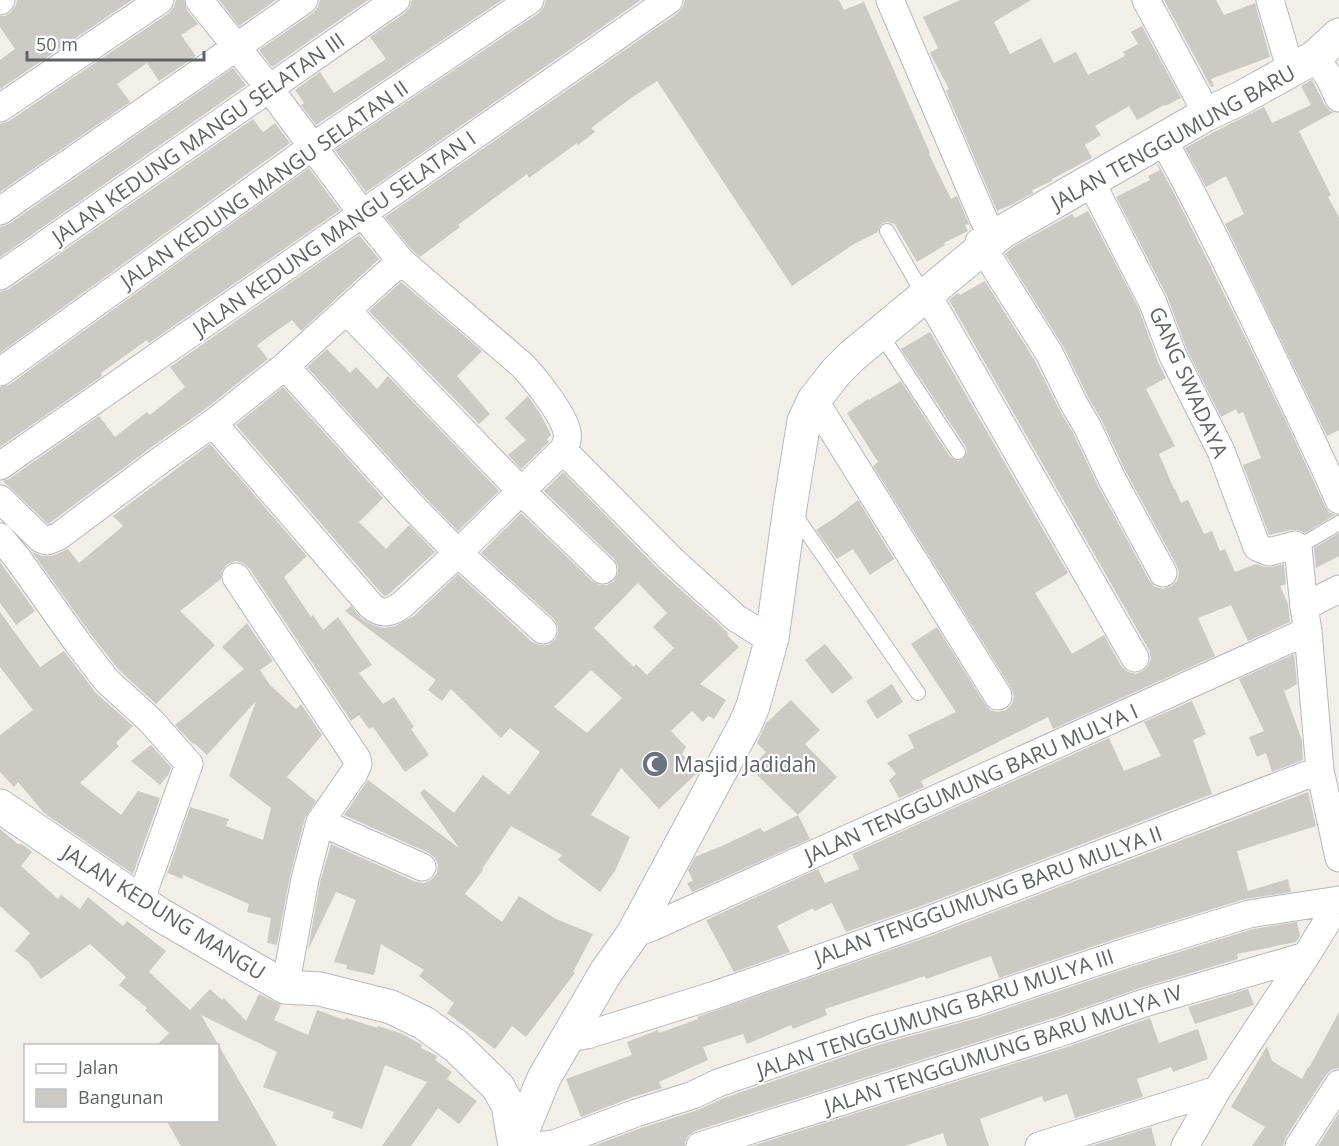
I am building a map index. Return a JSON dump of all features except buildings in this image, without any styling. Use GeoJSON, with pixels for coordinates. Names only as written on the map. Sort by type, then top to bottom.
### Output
{"type":"FeatureCollection","features":[{"type":"Feature","properties":{"kind":"street"},"geometry":{"type":"LineString","coordinates":[[0,108],[160,0]]}},
{"type":"Feature","properties":{"kind":"street"},"geometry":{"type":"LineString","coordinates":[[199,0],[401,261],[536,379],[562,419],[567,430],[567,438],[564,450],[458,553],[395,610],[383,613],[371,606],[213,423]]}},
{"type":"Feature","properties":{"kind":"street"},"geometry":{"type":"LineString","coordinates":[[0,211],[304,0]]}},
{"type":"Feature","properties":{"kind":"street","name":"JALAN KEDUNG MANGU SELATAN III"},"geometry":{"type":"LineString","coordinates":[[0,276],[396,0]]}},
{"type":"Feature","properties":{"kind":"street","name":"JALAN KEDUNG MANGU SELATAN II"},"geometry":{"type":"LineString","coordinates":[[0,372],[312,147],[530,0]]}},
{"type":"Feature","properties":{"kind":"street","name":"JALAN KEDUNG MANGU SELATAN I"},"geometry":{"type":"LineString","coordinates":[[0,466],[669,0]]}},
{"type":"Feature","properties":{"kind":"street"},"geometry":{"type":"LineString","coordinates":[[890,0],[989,235],[1111,477],[1163,573]]}},
{"type":"Feature","properties":{"kind":"street"},"geometry":{"type":"LineString","coordinates":[[1146,0],[1202,108]]}},
{"type":"Feature","properties":{"kind":"street"},"geometry":{"type":"LineString","coordinates":[[1270,0],[1303,64],[1329,77],[1339,98]]}},
{"type":"Feature","properties":{"kind":"street","name":"JALAN TENGGUMUNG BARU"},"geometry":{"type":"LineString","coordinates":[[606,972],[620,931],[719,747],[750,676],[760,633],[790,445],[803,404],[837,354],[923,289],[989,235],[1091,182],[1163,140],[1202,108],[1303,64],[1339,35]]}},
{"type":"Feature","properties":{"kind":"street"},"geometry":{"type":"LineString","coordinates":[[1163,140],[1185,178],[1225,258],[1311,436],[1339,500]]}},
{"type":"Feature","properties":{"kind":"street","name":"GANG SWADAYA"},"geometry":{"type":"LineString","coordinates":[[1091,182],[1153,303],[1173,356],[1221,451],[1257,547],[1269,552],[1295,545],[1298,547]]}},
{"type":"Feature","properties":{"kind":"street"},"geometry":{"type":"LineString","coordinates":[[1,502],[40,539],[47,541],[59,536],[213,423],[285,366],[401,261]]}},
{"type":"Feature","properties":{"kind":"street"},"geometry":{"type":"LineString","coordinates":[[923,289],[1135,658]]}},
{"type":"Feature","properties":{"kind":"street","name":"JALAN TENGGUMUNG BARU"},"geometry":{"type":"LineString","coordinates":[[516,1146],[544,1078],[606,972],[633,934],[753,706],[772,638],[804,421],[814,400],[836,372],[880,333],[923,289]]}},
{"type":"Feature","properties":{"kind":"street"},"geometry":{"type":"LineString","coordinates":[[347,311],[521,491],[603,570]]}},
{"type":"Feature","properties":{"kind":"street"},"geometry":{"type":"LineString","coordinates":[[285,366],[409,503],[458,553],[543,630]]}},
{"type":"Feature","properties":{"kind":"street"},"geometry":{"type":"LineString","coordinates":[[814,400],[998,696]]}},
{"type":"Feature","properties":{"kind":"street"},"geometry":{"type":"LineString","coordinates":[[564,450],[690,576],[736,618],[760,633]]}},
{"type":"Feature","properties":{"kind":"street"},"geometry":{"type":"LineString","coordinates":[[0,537],[107,681],[150,720],[189,764],[140,902]]}},
{"type":"Feature","properties":{"kind":"street"},"geometry":{"type":"LineString","coordinates":[[1298,547],[1320,770],[1339,858]]}},
{"type":"Feature","properties":{"kind":"street"},"geometry":{"type":"LineString","coordinates":[[236,577],[357,759],[358,764],[320,822],[305,879],[285,987]]}},
{"type":"Feature","properties":{"kind":"street","name":"JALAN TENGGUMUNG BARU MULYA I"},"geometry":{"type":"LineString","coordinates":[[633,934],[1306,619],[1339,589]]}},
{"type":"Feature","properties":{"kind":"street","name":"JALAN TENGGUMUNG BARU MULYA II"},"geometry":{"type":"LineString","coordinates":[[567,1038],[587,1035],[715,995],[926,921],[1320,770]]}},
{"type":"Feature","properties":{"kind":"street","name":"JALAN KEDUNG MANGU"},"geometry":{"type":"LineString","coordinates":[[0,806],[140,902],[285,987],[320,989],[391,1007],[424,1023],[456,1046],[498,1087],[508,1105],[516,1146]]}},
{"type":"Feature","properties":{"kind":"street"},"geometry":{"type":"LineString","coordinates":[[320,822],[422,867]]}},
{"type":"Feature","properties":{"kind":"street"},"geometry":{"type":"LineString","coordinates":[[1185,1146],[1217,1090],[1306,956],[1339,901]]}},
{"type":"Feature","properties":{"kind":"street","name":"JALAN TENGGUMUNG BARU MULYA III"},"geometry":{"type":"LineString","coordinates":[[537,1146],[554,1144],[636,1113],[693,1095],[718,1083],[876,1029],[973,1003],[1249,914],[1339,901]]}},
{"type":"Feature","properties":{"kind":"street","name":"JALAN TENGGUMUNG BARU MULYA IV"},"geometry":{"type":"LineString","coordinates":[[700,1146],[1065,1031],[1144,1003],[1306,956]]}},
{"type":"Feature","properties":{"kind":"street"},"geometry":{"type":"LineString","coordinates":[[1299,1146],[1339,1084]]}},
{"type":"Feature","properties":{"kind":"street"},"geometry":{"type":"LineString","coordinates":[[1039,1146],[1217,1090]]}},
{"type":"Feature","properties":{"kind":"lane"},"geometry":{"type":"LineString","coordinates":[[887,231],[923,289]]}},
{"type":"Feature","properties":{"kind":"lane"},"geometry":{"type":"LineString","coordinates":[[880,333],[958,452]]}},
{"type":"Feature","properties":{"kind":"lane"},"geometry":{"type":"LineString","coordinates":[[790,507],[918,693]]}},
{"type":"Feature","properties":{"kind":"lane"},"geometry":{"type":"LineString","coordinates":[[1298,547],[1339,523]]}},
{"type":"Feature","properties":{"kind":"place","name":"Masjid Jadidah"},"geometry":{"type":"Point","coordinates":[655,764]}}]}
